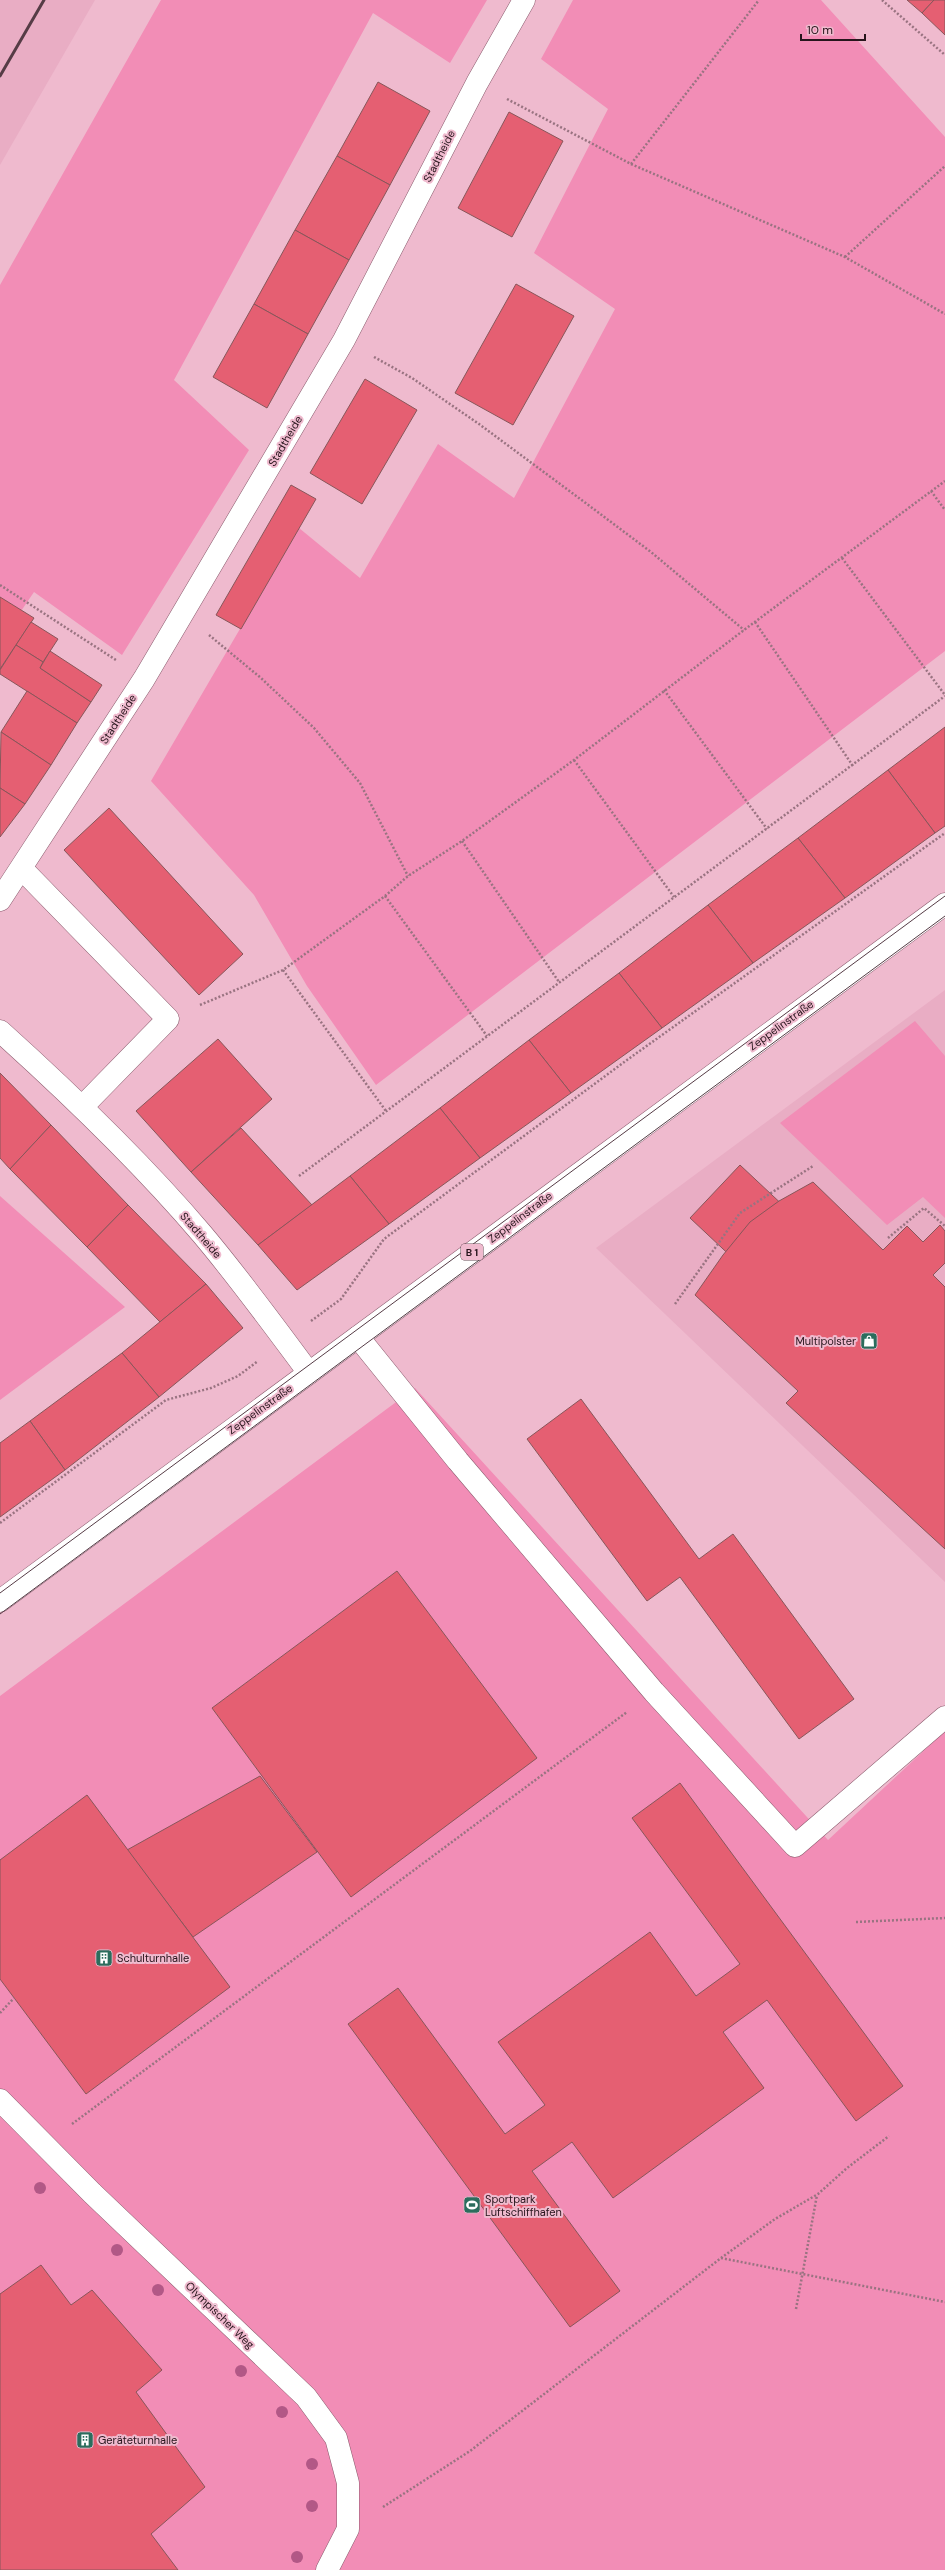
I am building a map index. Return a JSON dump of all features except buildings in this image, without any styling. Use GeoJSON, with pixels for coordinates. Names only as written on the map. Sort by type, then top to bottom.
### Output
{"type":"FeatureCollection","features":[{"type":"Feature","properties":{"kind":"street","name":"Stadtheide"},"geometry":{"type":"LineString","coordinates":[[0,900],[22,869],[184,614],[344,340],[477,83],[524,0]]}},
{"type":"Feature","properties":{"kind":"street"},"geometry":{"type":"LineString","coordinates":[[22,869],[168,1019],[83,1106]]}},
{"type":"Feature","properties":{"kind":"street","name":"Zeppelinstraße"},"geometry":{"type":"LineString","coordinates":[[0,1601],[945,904]]}},
{"type":"Feature","properties":{"kind":"street","name":"Stadtheide"},"geometry":{"type":"LineString","coordinates":[[0,1031],[83,1106],[201,1233],[269,1318],[309,1373]]}},
{"type":"Feature","properties":{"kind":"street"},"geometry":{"type":"LineString","coordinates":[[358,1337],[458,1461],[654,1692],[795,1846],[945,1717]]}},
{"type":"Feature","properties":{"kind":"street","name":"Olympischer Weg"},"geometry":{"type":"LineString","coordinates":[[0,2100],[306,2397],[336,2438],[348,2483],[348,2530],[327,2570]]}},
{"type":"Feature","properties":{"kind":"path"},"geometry":{"type":"LineString","coordinates":[[631,164],[759,0]]}},
{"type":"Feature","properties":{"kind":"path"},"geometry":{"type":"LineString","coordinates":[[882,0],[945,56]]}},
{"type":"Feature","properties":{"kind":"path"},"geometry":{"type":"LineString","coordinates":[[477,83],[631,164],[845,257],[945,314]]}},
{"type":"Feature","properties":{"kind":"path"},"geometry":{"type":"LineString","coordinates":[[845,257],[945,166]]}},
{"type":"Feature","properties":{"kind":"path"},"geometry":{"type":"LineString","coordinates":[[344,340],[412,378],[486,429],[651,552],[744,630]]}},
{"type":"Feature","properties":{"kind":"path"},"geometry":{"type":"LineString","coordinates":[[168,1019],[283,970],[385,896],[408,876],[462,841],[574,760],[744,630],[945,482]]}},
{"type":"Feature","properties":{"kind":"path"},"geometry":{"type":"LineString","coordinates":[[931,491],[945,510]]}},
{"type":"Feature","properties":{"kind":"path"},"geometry":{"type":"LineString","coordinates":[[299,1176],[559,982],[853,766],[945,695],[842,558]]}},
{"type":"Feature","properties":{"kind":"path"},"geometry":{"type":"LineString","coordinates":[[0,585],[144,679]]}},
{"type":"Feature","properties":{"kind":"path"},"geometry":{"type":"LineString","coordinates":[[184,614],[261,678],[314,728],[360,784],[408,876]]}},
{"type":"Feature","properties":{"kind":"path"},"geometry":{"type":"LineString","coordinates":[[755,622],[853,766]]}},
{"type":"Feature","properties":{"kind":"path"},"geometry":{"type":"LineString","coordinates":[[664,690],[767,829]]}},
{"type":"Feature","properties":{"kind":"path"},"geometry":{"type":"LineString","coordinates":[[574,760],[674,897]]}},
{"type":"Feature","properties":{"kind":"path"},"geometry":{"type":"LineString","coordinates":[[384,1239],[634,1056],[945,833]]}},
{"type":"Feature","properties":{"kind":"path"},"geometry":{"type":"LineString","coordinates":[[462,841],[559,982]]}},
{"type":"Feature","properties":{"kind":"path"},"geometry":{"type":"LineString","coordinates":[[385,896],[487,1037]]}},
{"type":"Feature","properties":{"kind":"path"},"geometry":{"type":"LineString","coordinates":[[283,970],[386,1111]]}},
{"type":"Feature","properties":{"kind":"path"},"geometry":{"type":"LineString","coordinates":[[675,1304],[740,1213],[814,1166]]}},
{"type":"Feature","properties":{"kind":"path"},"geometry":{"type":"LineString","coordinates":[[888,1238],[924,1208],[945,1226]]}},
{"type":"Feature","properties":{"kind":"path"},"geometry":{"type":"LineString","coordinates":[[0,1523],[166,1400]]}},
{"type":"Feature","properties":{"kind":"path"},"geometry":{"type":"LineString","coordinates":[[44,2144],[654,1692]]}},
{"type":"Feature","properties":{"kind":"path"},"geometry":{"type":"LineString","coordinates":[[856,1922],[945,1918]]}},
{"type":"Feature","properties":{"kind":"path"},"geometry":{"type":"LineString","coordinates":[[0,2013],[14,1998]]}},
{"type":"Feature","properties":{"kind":"path"},"geometry":{"type":"LineString","coordinates":[[348,2530],[470,2451],[721,2258],[775,2219],[818,2194],[889,2136]]}},
{"type":"Feature","properties":{"kind":"path"},"geometry":{"type":"LineString","coordinates":[[796,2309],[818,2194]]}},
{"type":"Feature","properties":{"kind":"path"},"geometry":{"type":"LineString","coordinates":[[721,2258],[945,2302]]}},
{"type":"Feature","properties":{"kind":"shaded area"},"geometry":{"type":"Polygon","coordinates":[[[0,0],[95,0],[0,165],[0,0]]]}},
{"type":"Feature","properties":{"kind":"shaded area"},"geometry":{"type":"Polygon","coordinates":[[[161,0],[487,0],[450,63],[373,13],[174,380],[249,450],[122,655],[34,592],[0,642],[0,285],[161,0]]]}},
{"type":"Feature","properties":{"kind":"shaded area"},"geometry":{"type":"Polygon","coordinates":[[[573,0],[821,0],[945,137],[945,651],[376,1085],[307,986],[254,895],[151,781],[299,528],[360,578],[438,444],[514,498],[615,309],[534,253],[608,109],[541,59],[573,0]]]}},
{"type":"Feature","properties":{"kind":"shaded area"},"geometry":{"type":"Polygon","coordinates":[[[945,990],[945,1582],[596,1248],[945,990]]]}},
{"type":"Feature","properties":{"kind":"shaded area"},"geometry":{"type":"Polygon","coordinates":[[[915,1021],[945,1056],[945,1218],[923,1197],[887,1225],[780,1123],[915,1021]]]}},
{"type":"Feature","properties":{"kind":"shaded area"},"geometry":{"type":"Polygon","coordinates":[[[0,1196],[125,1307],[0,1400],[0,1196]]]}},
{"type":"Feature","properties":{"kind":"shaded area","name":"Sportpark Luftschiffhafen"},"geometry":{"type":"Polygon","coordinates":[[[415,1388],[828,1840],[945,1731],[945,2570],[0,2570],[0,1696],[415,1388]]]}},
{"type":"Feature","properties":{"kind":"tram line"},"geometry":{"type":"LineString","coordinates":[[0,1593],[945,896]]}},
{"type":"Feature","properties":{"kind":"tram line"},"geometry":{"type":"LineString","coordinates":[[0,1614],[945,916]]}},
{"type":"Feature","properties":{"kind":"railway"},"geometry":{"type":"LineString","coordinates":[[0,76],[44,0]]}},
{"type":"Feature","properties":{"kind":"place","name":"Multipolster"},"geometry":{"type":"Point","coordinates":[869,1341]}},
{"type":"Feature","properties":{"kind":"place","name":"Schulturnhalle"},"geometry":{"type":"Point","coordinates":[104,1958]}},
{"type":"Feature","properties":{"kind":"place","name":"Sportpark Luftschiffhafen"},"geometry":{"type":"Point","coordinates":[472,2205]}},
{"type":"Feature","properties":{"kind":"place","name":"Geräteturnhalle"},"geometry":{"type":"Point","coordinates":[85,2440]}}]}
